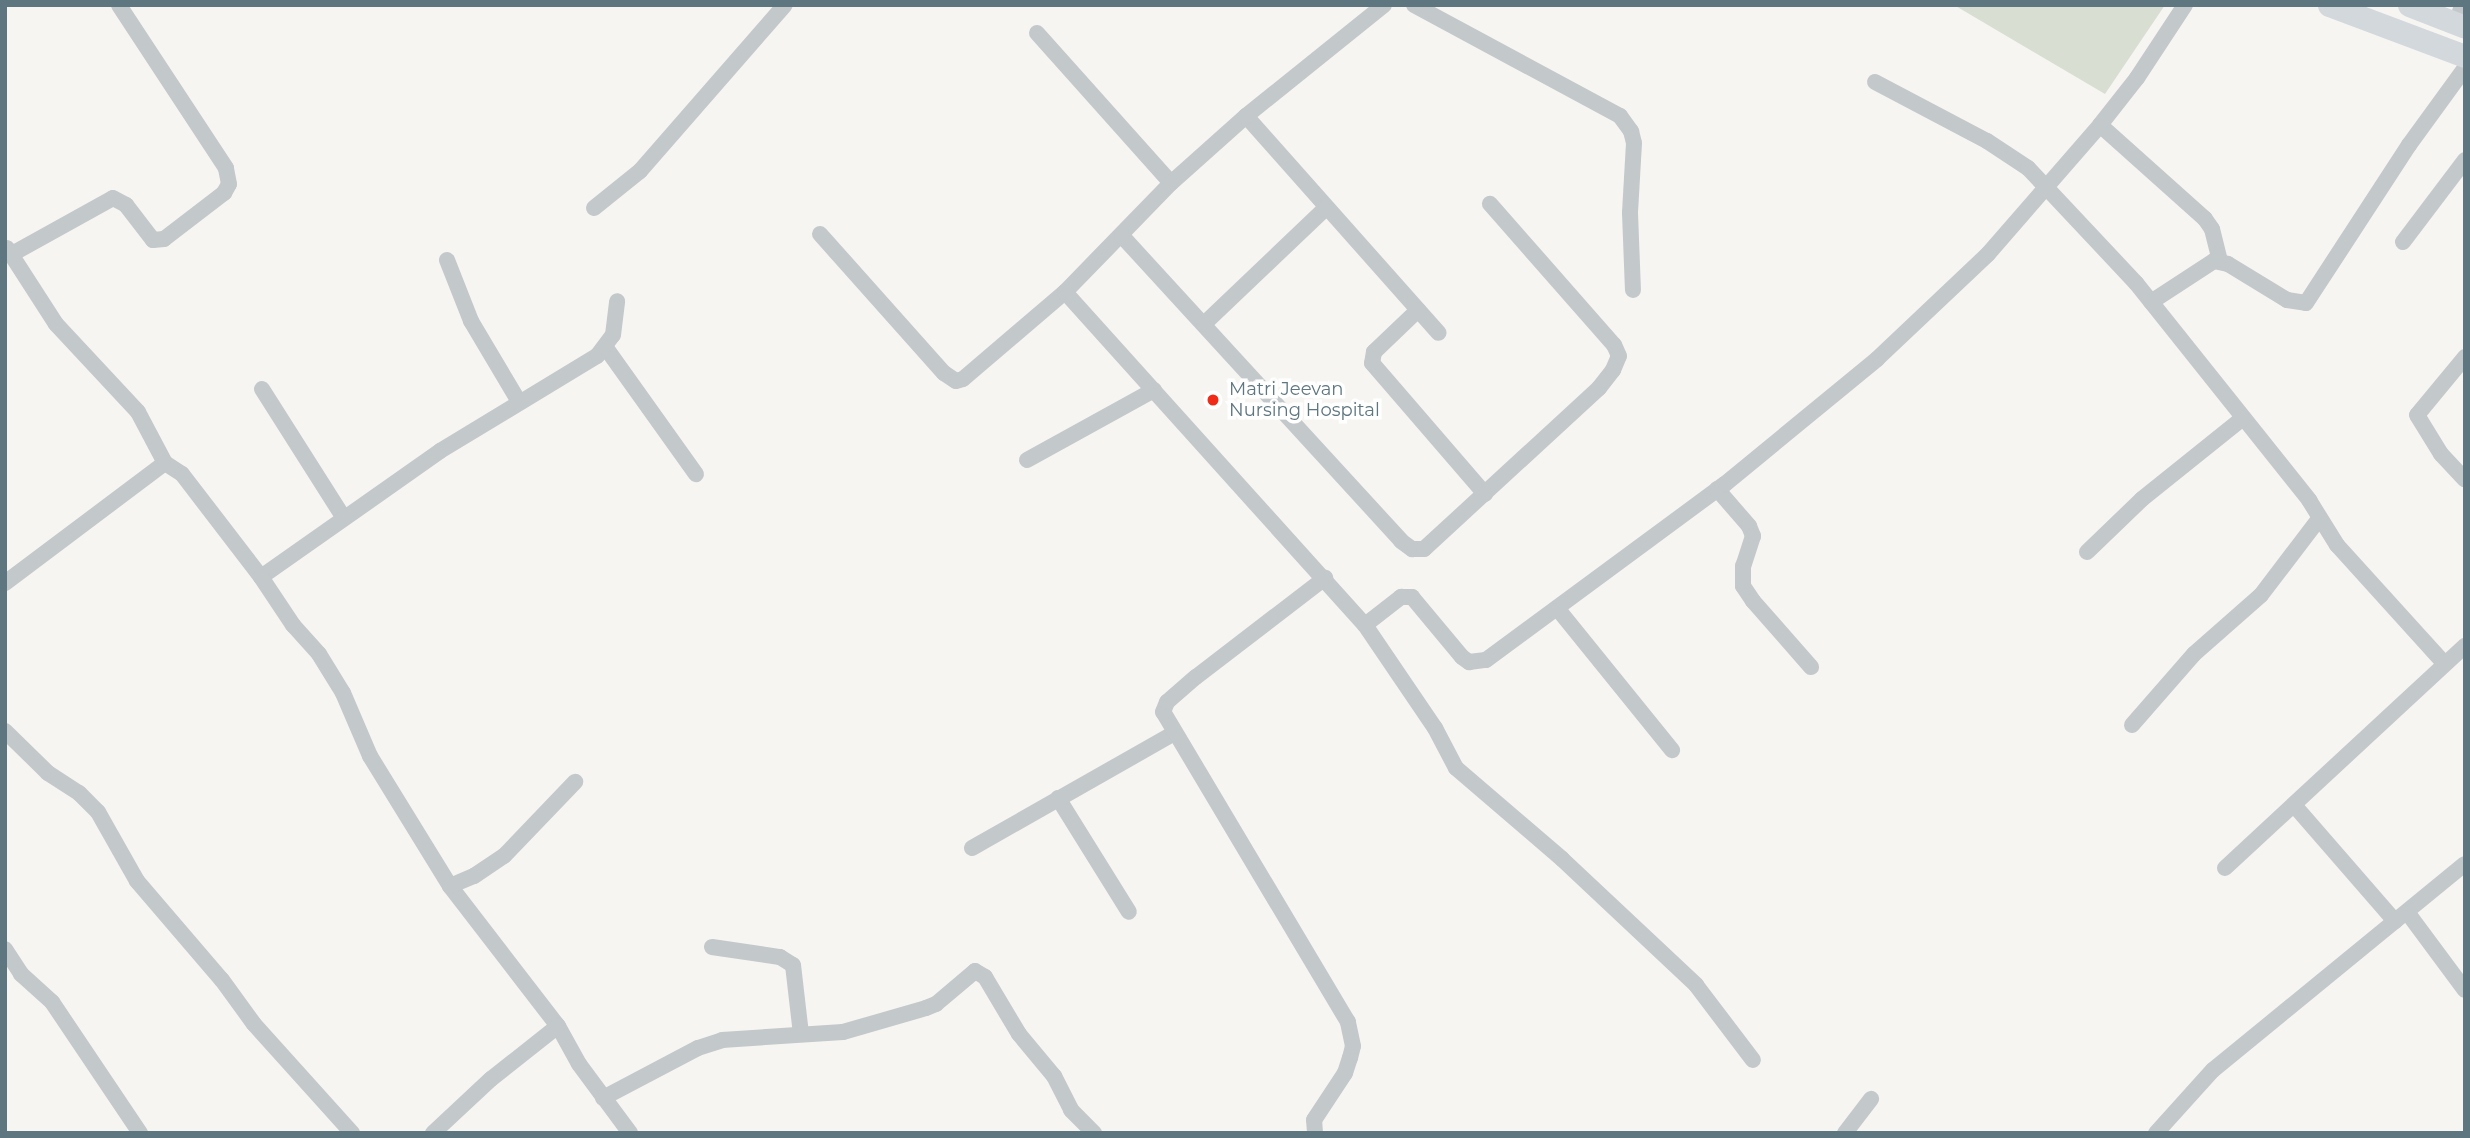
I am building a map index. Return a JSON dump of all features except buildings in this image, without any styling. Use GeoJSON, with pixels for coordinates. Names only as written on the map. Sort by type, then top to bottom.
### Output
{"type":"FeatureCollection","features":[{"type":"Feature","properties":{"kind":"main road"},"geometry":{"type":"LineString","coordinates":[[2329,5],[2465,56]]}},
{"type":"Feature","properties":{"kind":"main road"},"geometry":{"type":"LineString","coordinates":[[2409,5],[2461,18]]}},
{"type":"Feature","properties":{"kind":"street"},"geometry":{"type":"LineString","coordinates":[[119,5],[226,169],[229,184],[224,192],[164,239],[153,240],[126,205],[113,198],[8,250],[56,324],[138,412],[165,463],[182,474],[261,577],[293,625],[319,654],[343,693],[370,756],[450,886],[558,1026],[603,1098],[630,1133]]}},
{"type":"Feature","properties":{"kind":"street"},"geometry":{"type":"LineString","coordinates":[[594,208],[640,171],[785,5]]}},
{"type":"Feature","properties":{"kind":"street"},"geometry":{"type":"LineString","coordinates":[[820,234],[944,373],[956,381],[963,379],[1065,292],[1171,183],[1246,116],[1384,5]]}},
{"type":"Feature","properties":{"kind":"street"},"geometry":{"type":"LineString","coordinates":[[1414,5],[1619,116],[1631,131],[1634,143],[1630,213],[1633,290]]}},
{"type":"Feature","properties":{"kind":"street"},"geometry":{"type":"LineString","coordinates":[[1365,625],[1401,597],[1412,597],[1469,662],[1486,660],[1717,489],[1877,359],[1988,254],[2100,125],[2137,78],[2185,5]]}},
{"type":"Feature","properties":{"kind":"street"},"geometry":{"type":"LineString","coordinates":[[1037,33],[1171,183]]}},
{"type":"Feature","properties":{"kind":"street"},"geometry":{"type":"LineString","coordinates":[[2151,302],[2208,262],[2220,261],[2287,300],[2306,303],[2409,145],[2465,68]]}},
{"type":"Feature","properties":{"kind":"street"},"geometry":{"type":"LineString","coordinates":[[1875,82],[2007,152],[2028,168],[2151,302],[2309,500],[2337,545],[2444,663]]}},
{"type":"Feature","properties":{"kind":"street"},"geometry":{"type":"LineString","coordinates":[[1246,116],[1439,333]]}},
{"type":"Feature","properties":{"kind":"street"},"geometry":{"type":"LineString","coordinates":[[2100,125],[2206,219],[2212,229],[2220,261]]}},
{"type":"Feature","properties":{"kind":"street"},"geometry":{"type":"LineString","coordinates":[[2403,242],[2465,160]]}},
{"type":"Feature","properties":{"kind":"street"},"geometry":{"type":"LineString","coordinates":[[1122,236],[1401,541],[1412,549],[1424,550],[1599,388],[1613,370],[1619,356],[1614,345],[1490,204]]}},
{"type":"Feature","properties":{"kind":"street"},"geometry":{"type":"LineString","coordinates":[[1204,324],[1326,208]]}},
{"type":"Feature","properties":{"kind":"street"},"geometry":{"type":"LineString","coordinates":[[447,260],[471,321],[519,402]]}},
{"type":"Feature","properties":{"kind":"street"},"geometry":{"type":"LineString","coordinates":[[1065,292],[1365,625],[1435,728],[1456,768],[1562,859],[1696,985],[1753,1060]]}},
{"type":"Feature","properties":{"kind":"street"},"geometry":{"type":"LineString","coordinates":[[261,577],[440,450],[606,348],[614,335],[617,301]]}},
{"type":"Feature","properties":{"kind":"street"},"geometry":{"type":"LineString","coordinates":[[1418,310],[1374,352],[1372,363],[1485,494]]}},
{"type":"Feature","properties":{"kind":"street"},"geometry":{"type":"LineString","coordinates":[[606,348],[696,474]]}},
{"type":"Feature","properties":{"kind":"street"},"geometry":{"type":"LineString","coordinates":[[2465,357],[2417,415],[2441,454],[2465,480]]}},
{"type":"Feature","properties":{"kind":"street"},"geometry":{"type":"LineString","coordinates":[[262,389],[344,518]]}},
{"type":"Feature","properties":{"kind":"street"},"geometry":{"type":"LineString","coordinates":[[1027,460],[1154,390]]}},
{"type":"Feature","properties":{"kind":"street"},"geometry":{"type":"LineString","coordinates":[[2087,552],[2142,499],[2243,418]]}},
{"type":"Feature","properties":{"kind":"street"},"geometry":{"type":"LineString","coordinates":[[5,583],[165,463]]}},
{"type":"Feature","properties":{"kind":"street"},"geometry":{"type":"LineString","coordinates":[[1717,489],[1749,526],[1753,536],[1743,566],[1743,586],[1811,667]]}},
{"type":"Feature","properties":{"kind":"street"},"geometry":{"type":"LineString","coordinates":[[2132,725],[2194,653],[2261,595],[2319,519]]}},
{"type":"Feature","properties":{"kind":"street"},"geometry":{"type":"LineString","coordinates":[[1315,1133],[1314,1120],[1345,1073],[1353,1046],[1348,1021],[1312,957],[1173,734],[1163,712],[1167,702],[1325,579]]}},
{"type":"Feature","properties":{"kind":"street"},"geometry":{"type":"LineString","coordinates":[[1557,608],[1672,750]]}},
{"type":"Feature","properties":{"kind":"street"},"geometry":{"type":"LineString","coordinates":[[2225,868],[2465,646]]}},
{"type":"Feature","properties":{"kind":"street"},"geometry":{"type":"LineString","coordinates":[[5,731],[48,773],[79,793],[98,812],[137,881],[222,980],[254,1024],[352,1133]]}},
{"type":"Feature","properties":{"kind":"street"},"geometry":{"type":"LineString","coordinates":[[972,848],[1173,734]]}},
{"type":"Feature","properties":{"kind":"street"},"geometry":{"type":"LineString","coordinates":[[450,886],[474,876],[504,856],[575,782]]}},
{"type":"Feature","properties":{"kind":"street"},"geometry":{"type":"LineString","coordinates":[[1058,798],[1129,912]]}},
{"type":"Feature","properties":{"kind":"street"},"geometry":{"type":"LineString","coordinates":[[2294,805],[2401,916],[2465,990]]}},
{"type":"Feature","properties":{"kind":"street"},"geometry":{"type":"LineString","coordinates":[[2156,1133],[2213,1070],[2465,864]]}},
{"type":"Feature","properties":{"kind":"street"},"geometry":{"type":"LineString","coordinates":[[712,947],[779,957],[793,965],[801,1034]]}},
{"type":"Feature","properties":{"kind":"street"},"geometry":{"type":"LineString","coordinates":[[5,949],[21,974],[52,1002],[140,1133]]}},
{"type":"Feature","properties":{"kind":"street"},"geometry":{"type":"LineString","coordinates":[[603,1098],[698,1048],[722,1040],[843,1032],[926,1008],[944,997],[971,973],[979,972],[1019,1034],[1054,1076],[1071,1110],[1094,1133]]}},
{"type":"Feature","properties":{"kind":"street"},"geometry":{"type":"LineString","coordinates":[[433,1133],[491,1079],[558,1026]]}},
{"type":"Feature","properties":{"kind":"street"},"geometry":{"type":"LineString","coordinates":[[1845,1133],[1871,1099]]}},
{"type":"Feature","properties":{"kind":"shaded area"},"geometry":{"type":"Polygon","coordinates":[[[1954,5],[2165,5],[2105,94],[1954,5]]]}},
{"type":"Feature","properties":{"kind":"place","name":"Matri Jeevan Nursing Hospital"},"geometry":{"type":"Point","coordinates":[1213,400]}}]}
